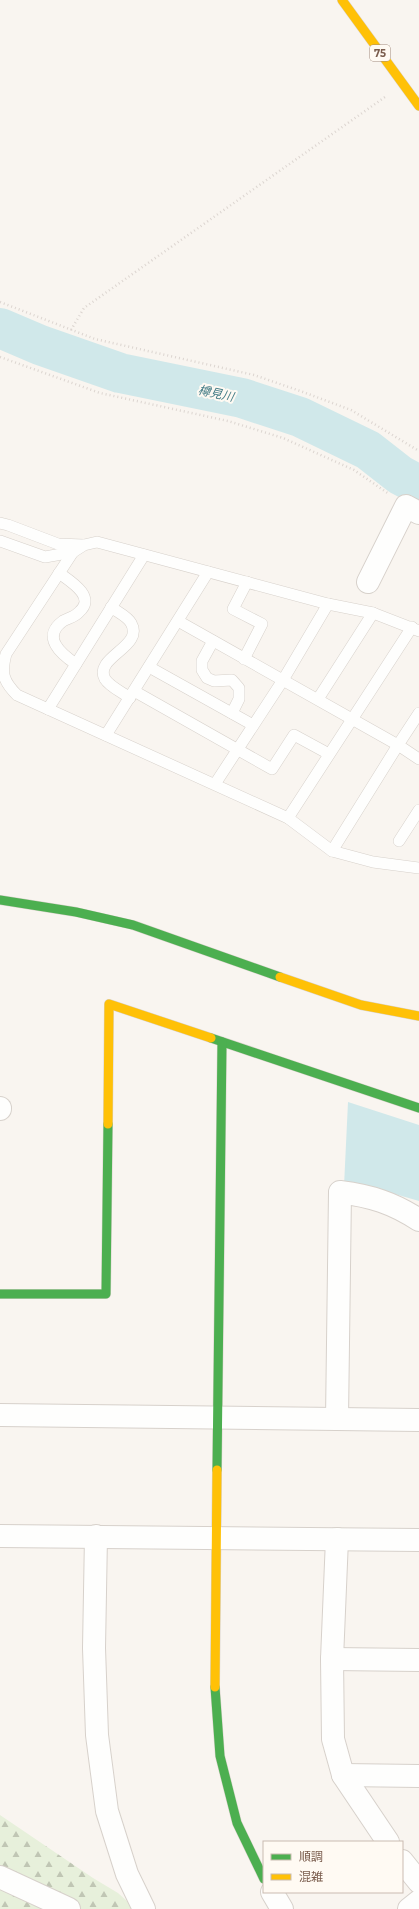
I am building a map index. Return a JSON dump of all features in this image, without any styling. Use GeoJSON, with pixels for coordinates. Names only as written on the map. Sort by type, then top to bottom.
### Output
{"type":"FeatureCollection","features":[{"type":"Feature","properties":{"kind":"street","name":"75"},"geometry":{"type":"LineString","coordinates":[[342,0],[419,106]]}},
{"type":"Feature","properties":{"kind":"street"},"geometry":{"type":"LineString","coordinates":[[368,582],[413,509]]}},
{"type":"Feature","properties":{"kind":"street"},"geometry":{"type":"LineString","coordinates":[[0,900],[59,908],[152,931],[334,997],[398,1014],[419,1016]]}},
{"type":"Feature","properties":{"kind":"street"},"geometry":{"type":"LineString","coordinates":[[0,1294],[106,1294],[109,1004],[419,1108]]}},
{"type":"Feature","properties":{"kind":"street"},"geometry":{"type":"LineString","coordinates":[[222,1042],[214,1680],[220,1756],[237,1823],[263,1877]]}},
{"type":"Feature","properties":{"kind":"street"},"geometry":{"type":"LineString","coordinates":[[337,1419],[340,1192],[366,1195],[403,1209],[419,1220]]}},
{"type":"Feature","properties":{"kind":"street"},"geometry":{"type":"LineString","coordinates":[[0,1415],[419,1420]]}},
{"type":"Feature","properties":{"kind":"street"},"geometry":{"type":"LineString","coordinates":[[0,1536],[419,1540]]}},
{"type":"Feature","properties":{"kind":"street"},"geometry":{"type":"LineString","coordinates":[[96,1536],[94,1648],[97,1735],[107,1811],[127,1874],[144,1909]]}},
{"type":"Feature","properties":{"kind":"street"},"geometry":{"type":"LineString","coordinates":[[337,1539],[332,1659],[333,1739],[343,1775],[387,1841]]}},
{"type":"Feature","properties":{"kind":"street"},"geometry":{"type":"LineString","coordinates":[[332,1659],[419,1660]]}},
{"type":"Feature","properties":{"kind":"street"},"geometry":{"type":"LineString","coordinates":[[343,1775],[419,1776]]}},
{"type":"Feature","properties":{"kind":"street"},"geometry":{"type":"LineString","coordinates":[[403,1862],[419,1882]]}},
{"type":"Feature","properties":{"kind":"street"},"geometry":{"type":"LineString","coordinates":[[0,1877],[69,1909]]}},
{"type":"Feature","properties":{"kind":"street"},"geometry":{"type":"LineString","coordinates":[[273,1893],[282,1909]]}},
{"type":"Feature","properties":{"kind":"street"},"geometry":{"type":"LineString","coordinates":[[409,1909],[419,1901]]}},
{"type":"Feature","properties":{"kind":"lane"},"geometry":{"type":"LineString","coordinates":[[0,523],[58,544],[84,545],[97,542],[328,604],[373,613],[416,629],[352,718],[288,818]]}},
{"type":"Feature","properties":{"kind":"lane"},"geometry":{"type":"LineString","coordinates":[[0,541],[45,556],[73,552]]}},
{"type":"Feature","properties":{"kind":"lane"},"geometry":{"type":"LineString","coordinates":[[84,545],[73,552],[6,654],[3,665],[4,683],[17,695],[288,818],[332,851],[373,862],[419,868]]}},
{"type":"Feature","properties":{"kind":"lane"},"geometry":{"type":"LineString","coordinates":[[48,709],[144,555]]}},
{"type":"Feature","properties":{"kind":"lane"},"geometry":{"type":"LineString","coordinates":[[106,735],[208,572]]}},
{"type":"Feature","properties":{"kind":"lane"},"geometry":{"type":"LineString","coordinates":[[59,573],[77,586],[84,594],[84,606],[80,612],[64,621],[56,628],[54,639],[57,648],[63,656],[76,664]]}},
{"type":"Feature","properties":{"kind":"lane"},"geometry":{"type":"LineString","coordinates":[[244,659],[262,624],[233,609],[247,582]]}},
{"type":"Feature","properties":{"kind":"lane"},"geometry":{"type":"LineString","coordinates":[[215,784],[283,680],[328,604]]}},
{"type":"Feature","properties":{"kind":"lane"},"geometry":{"type":"LineString","coordinates":[[111,607],[131,623],[133,632],[129,642],[123,650],[110,659],[104,670],[104,678],[111,686],[132,694],[238,749],[272,769],[294,735],[329,754]]}},
{"type":"Feature","properties":{"kind":"lane"},"geometry":{"type":"LineString","coordinates":[[318,699],[373,613]]}},
{"type":"Feature","properties":{"kind":"lane"},"geometry":{"type":"LineString","coordinates":[[178,621],[352,718],[419,759]]}},
{"type":"Feature","properties":{"kind":"lane"},"geometry":{"type":"LineString","coordinates":[[213,641],[202,660],[202,670],[207,678],[214,681],[232,680],[239,688],[238,699],[232,713]]}},
{"type":"Feature","properties":{"kind":"lane"},"geometry":{"type":"LineString","coordinates":[[149,667],[253,725]]}},
{"type":"Feature","properties":{"kind":"lane"},"geometry":{"type":"LineString","coordinates":[[332,851],[419,713]]}},
{"type":"Feature","properties":{"kind":"lane"},"geometry":{"type":"LineString","coordinates":[[399,841],[419,810]]}},
{"type":"Feature","properties":{"kind":"path"},"geometry":{"type":"LineString","coordinates":[[71,330],[84,308],[403,84]]}},
{"type":"Feature","properties":{"kind":"path"},"geometry":{"type":"LineString","coordinates":[[0,302],[95,339],[254,376],[304,392],[351,410],[419,451]]}},
{"type":"Feature","properties":{"kind":"path"},"geometry":{"type":"LineString","coordinates":[[0,356],[100,393],[228,421],[283,438],[354,470],[413,509]]}},
{"type":"Feature","properties":{"kind":"green space"},"geometry":{"type":"Polygon","coordinates":[[[0,1815],[93,1878],[118,1893],[136,1909],[0,1909],[0,1815]]]}},
{"type":"Feature","properties":{"kind":"water"},"geometry":{"type":"Polygon","coordinates":[[[348,1102],[419,1125],[419,1201],[357,1183],[344,1186],[348,1102]]]}},
{"type":"Feature","properties":{"kind":"waterway","name":"樽見川"},"geometry":{"type":"LineString","coordinates":[[0,328],[40,345],[120,373],[242,398],[300,417],[368,450],[400,475],[419,485]]}},
{"type":"Feature","properties":{"kind":"traffic: fast"},"geometry":{"type":"LineString","coordinates":[[0,900],[76,912],[133,925],[280,977]]}},
{"type":"Feature","properties":{"kind":"traffic: fast"},"geometry":{"type":"LineString","coordinates":[[211,1038],[419,1108]]}},
{"type":"Feature","properties":{"kind":"traffic: fast"},"geometry":{"type":"LineString","coordinates":[[217,1470],[222,1042]]}},
{"type":"Feature","properties":{"kind":"traffic: fast"},"geometry":{"type":"LineString","coordinates":[[0,1294],[106,1294],[108,1124]]}},
{"type":"Feature","properties":{"kind":"traffic: fast"},"geometry":{"type":"LineString","coordinates":[[215,1687],[220,1756],[237,1823],[263,1877]]}},
{"type":"Feature","properties":{"kind":"traffic: slow"},"geometry":{"type":"LineString","coordinates":[[342,0],[419,106]]}},
{"type":"Feature","properties":{"kind":"traffic: slow"},"geometry":{"type":"LineString","coordinates":[[280,977],[361,1005],[419,1016]]}},
{"type":"Feature","properties":{"kind":"traffic: slow"},"geometry":{"type":"LineString","coordinates":[[108,1124],[109,1004],[211,1038]]}},
{"type":"Feature","properties":{"kind":"traffic: slow"},"geometry":{"type":"LineString","coordinates":[[215,1687],[217,1470]]}}]}
